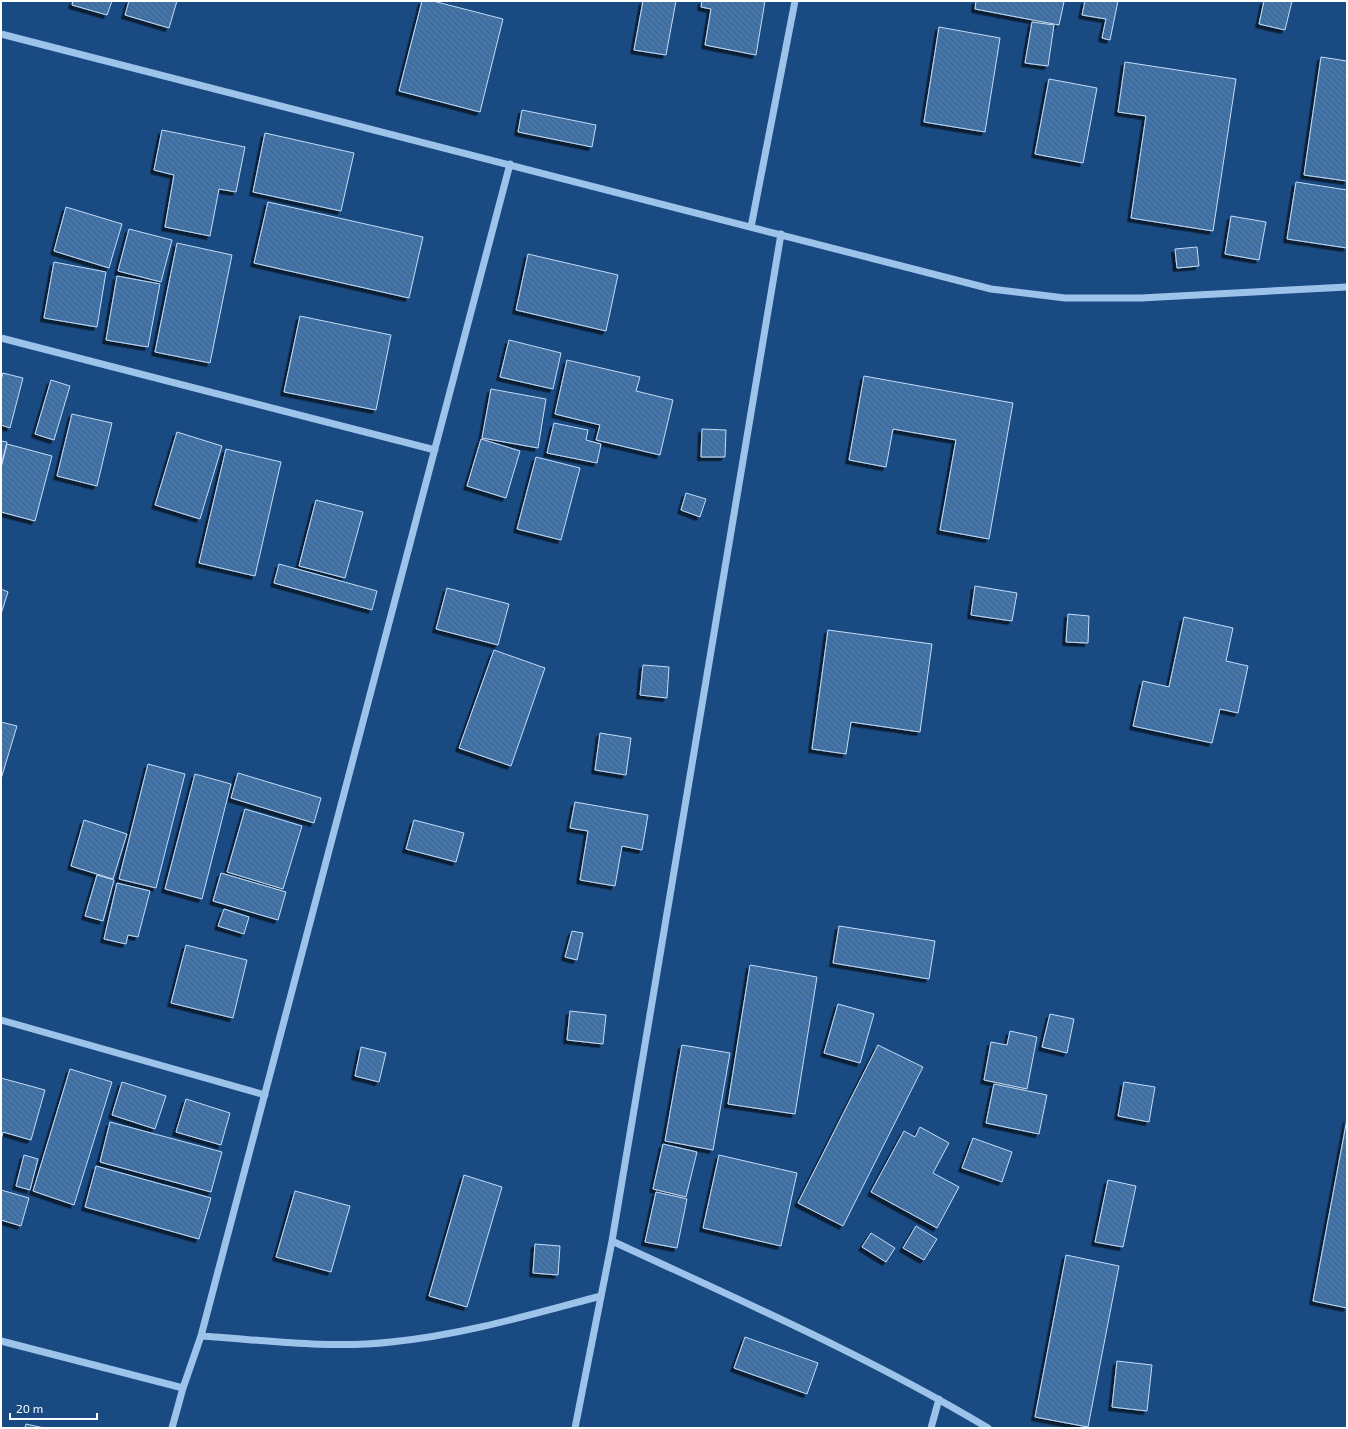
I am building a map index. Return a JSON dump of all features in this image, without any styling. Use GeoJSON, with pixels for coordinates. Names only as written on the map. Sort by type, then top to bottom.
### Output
{"type":"FeatureCollection","features":[{"type":"Feature","properties":{"kind":"street"},"geometry":{"type":"LineString","coordinates":[[751,227],[795,1]]}},
{"type":"Feature","properties":{"kind":"street"},"geometry":{"type":"LineString","coordinates":[[1,34],[992,289],[1066,298],[1141,298],[1347,286]]}},
{"type":"Feature","properties":{"kind":"street"},"geometry":{"type":"LineString","coordinates":[[172,1428],[183,1388],[201,1336],[510,164]]}},
{"type":"Feature","properties":{"kind":"street"},"geometry":{"type":"LineString","coordinates":[[575,1428],[612,1241],[781,234]]}},
{"type":"Feature","properties":{"kind":"street"},"geometry":{"type":"LineString","coordinates":[[1,338],[435,450]]}},
{"type":"Feature","properties":{"kind":"street"},"geometry":{"type":"LineString","coordinates":[[1,1020],[265,1095]]}},
{"type":"Feature","properties":{"kind":"street"},"geometry":{"type":"LineString","coordinates":[[612,1241],[790,1323],[939,1399],[988,1428]]}},
{"type":"Feature","properties":{"kind":"street"},"geometry":{"type":"LineString","coordinates":[[201,1336],[323,1344],[391,1342],[504,1322],[601,1296]]}},
{"type":"Feature","properties":{"kind":"street"},"geometry":{"type":"LineString","coordinates":[[1,1341],[183,1388]]}},
{"type":"Feature","properties":{"kind":"street"},"geometry":{"type":"LineString","coordinates":[[931,1428],[939,1399]]}},
{"type":"Feature","properties":{"kind":"building"},"geometry":{"type":"Polygon","coordinates":[[[73,1],[112,1],[107,15],[72,5],[73,1]]]}},
{"type":"Feature","properties":{"kind":"building"},"geometry":{"type":"Polygon","coordinates":[[[129,1],[177,1],[169,28],[125,15],[129,1]]]}},
{"type":"Feature","properties":{"kind":"building"},"geometry":{"type":"Polygon","coordinates":[[[422,1],[433,1],[503,19],[480,112],[399,91],[422,1]]]}},
{"type":"Feature","properties":{"kind":"building"},"geometry":{"type":"Polygon","coordinates":[[[643,1],[676,1],[666,55],[634,50],[643,1]]]}},
{"type":"Feature","properties":{"kind":"building"},"geometry":{"type":"Polygon","coordinates":[[[702,1],[765,1],[756,55],[705,45],[711,9],[701,7],[702,1]]]}},
{"type":"Feature","properties":{"kind":"building"},"geometry":{"type":"Polygon","coordinates":[[[976,1],[1064,2],[1059,25],[975,9],[976,1]]]}},
{"type":"Feature","properties":{"kind":"building"},"geometry":{"type":"Polygon","coordinates":[[[1085,1],[1118,1],[1110,40],[1102,38],[1106,19],[1082,15],[1085,1]]]}},
{"type":"Feature","properties":{"kind":"building"},"geometry":{"type":"Polygon","coordinates":[[[1264,1],[1292,1],[1285,30],[1259,24],[1264,1]]]}},
{"type":"Feature","properties":{"kind":"building"},"geometry":{"type":"Polygon","coordinates":[[[1032,22],[1054,25],[1048,66],[1025,63],[1032,22]]]}},
{"type":"Feature","properties":{"kind":"building"},"geometry":{"type":"Polygon","coordinates":[[[939,27],[1000,38],[985,132],[924,122],[939,27]]]}},
{"type":"Feature","properties":{"kind":"building"},"geometry":{"type":"Polygon","coordinates":[[[1321,57],[1347,61],[1347,181],[1304,175],[1321,57]]]}},
{"type":"Feature","properties":{"kind":"building"},"geometry":{"type":"Polygon","coordinates":[[[1125,62],[1236,79],[1213,231],[1131,218],[1146,116],[1118,112],[1125,62]]]}},
{"type":"Feature","properties":{"kind":"building"},"geometry":{"type":"Polygon","coordinates":[[[1049,79],[1097,88],[1083,163],[1035,154],[1049,79]]]}},
{"type":"Feature","properties":{"kind":"building"},"geometry":{"type":"Polygon","coordinates":[[[522,110],[596,125],[592,147],[518,132],[522,110]]]}},
{"type":"Feature","properties":{"kind":"building"},"geometry":{"type":"Polygon","coordinates":[[[162,130],[245,147],[236,192],[219,189],[210,236],[165,227],[174,175],[154,170],[162,130]]]}},
{"type":"Feature","properties":{"kind":"building"},"geometry":{"type":"Polygon","coordinates":[[[265,133],[354,153],[341,211],[253,192],[265,133]]]}},
{"type":"Feature","properties":{"kind":"building"},"geometry":{"type":"Polygon","coordinates":[[[1296,182],[1347,190],[1347,248],[1287,239],[1296,182]]]}},
{"type":"Feature","properties":{"kind":"building"},"geometry":{"type":"Polygon","coordinates":[[[268,202],[423,237],[409,298],[254,263],[268,202]]]}},
{"type":"Feature","properties":{"kind":"building"},"geometry":{"type":"Polygon","coordinates":[[[66,207],[122,224],[109,268],[54,251],[66,207]]]}},
{"type":"Feature","properties":{"kind":"building"},"geometry":{"type":"Polygon","coordinates":[[[1231,216],[1266,222],[1259,260],[1225,254],[1231,216]]]}},
{"type":"Feature","properties":{"kind":"building"},"geometry":{"type":"Polygon","coordinates":[[[129,229],[172,240],[161,282],[118,271],[129,229]]]}},
{"type":"Feature","properties":{"kind":"building"},"geometry":{"type":"Polygon","coordinates":[[[177,243],[232,255],[210,363],[155,352],[177,243]]]}},
{"type":"Feature","properties":{"kind":"building"},"geometry":{"type":"Polygon","coordinates":[[[1197,247],[1199,266],[1177,268],[1175,249],[1197,247]]]}},
{"type":"Feature","properties":{"kind":"building"},"geometry":{"type":"Polygon","coordinates":[[[528,254],[618,275],[606,331],[516,310],[528,254]]]}},
{"type":"Feature","properties":{"kind":"building"},"geometry":{"type":"Polygon","coordinates":[[[54,262],[106,272],[97,327],[44,318],[54,262]]]}},
{"type":"Feature","properties":{"kind":"building"},"geometry":{"type":"Polygon","coordinates":[[[117,276],[160,284],[148,347],[106,340],[117,276]]]}},
{"type":"Feature","properties":{"kind":"building"},"geometry":{"type":"Polygon","coordinates":[[[300,316],[391,335],[376,410],[284,392],[300,316]]]}},
{"type":"Feature","properties":{"kind":"building"},"geometry":{"type":"Polygon","coordinates":[[[509,340],[561,353],[553,389],[500,377],[509,340]]]}},
{"type":"Feature","properties":{"kind":"building"},"geometry":{"type":"Polygon","coordinates":[[[567,360],[640,377],[636,391],[673,400],[660,455],[596,440],[600,425],[555,414],[567,360]]]}},
{"type":"Feature","properties":{"kind":"building"},"geometry":{"type":"Polygon","coordinates":[[[3,373],[23,378],[10,428],[1,425],[1,380],[3,373]]]}},
{"type":"Feature","properties":{"kind":"building"},"geometry":{"type":"Polygon","coordinates":[[[864,376],[1013,403],[989,539],[940,530],[956,440],[893,429],[886,467],[849,460],[864,376]]]}},
{"type":"Feature","properties":{"kind":"building"},"geometry":{"type":"Polygon","coordinates":[[[51,380],[70,386],[54,440],[35,434],[51,380]]]}},
{"type":"Feature","properties":{"kind":"building"},"geometry":{"type":"Polygon","coordinates":[[[491,389],[546,399],[538,448],[482,438],[491,389]]]}},
{"type":"Feature","properties":{"kind":"building"},"geometry":{"type":"Polygon","coordinates":[[[72,414],[112,423],[97,486],[57,476],[72,414]]]}},
{"type":"Feature","properties":{"kind":"building"},"geometry":{"type":"Polygon","coordinates":[[[554,423],[588,430],[586,440],[601,444],[597,463],[547,453],[554,423]]]}},
{"type":"Feature","properties":{"kind":"building"},"geometry":{"type":"Polygon","coordinates":[[[702,429],[726,430],[725,457],[701,457],[702,429]]]}},
{"type":"Feature","properties":{"kind":"building"},"geometry":{"type":"Polygon","coordinates":[[[177,432],[222,446],[200,519],[155,505],[177,432]]]}},
{"type":"Feature","properties":{"kind":"building"},"geometry":{"type":"Polygon","coordinates":[[[481,439],[520,451],[506,498],[467,486],[481,439]]]}},
{"type":"Feature","properties":{"kind":"building"},"geometry":{"type":"Polygon","coordinates":[[[1,441],[7,442],[1,466],[1,441]]]}},
{"type":"Feature","properties":{"kind":"building"},"geometry":{"type":"Polygon","coordinates":[[[7,444],[52,456],[35,521],[1,512],[1,468],[7,444]]]}},
{"type":"Feature","properties":{"kind":"building"},"geometry":{"type":"Polygon","coordinates":[[[226,449],[281,462],[255,576],[199,563],[226,449]]]}},
{"type":"Feature","properties":{"kind":"building"},"geometry":{"type":"Polygon","coordinates":[[[536,457],[580,468],[561,540],[517,529],[536,457]]]}},
{"type":"Feature","properties":{"kind":"building"},"geometry":{"type":"Polygon","coordinates":[[[686,493],[706,499],[700,517],[681,510],[686,493]]]}},
{"type":"Feature","properties":{"kind":"building"},"geometry":{"type":"Polygon","coordinates":[[[316,500],[363,512],[345,578],[299,566],[316,500]]]}},
{"type":"Feature","properties":{"kind":"building"},"geometry":{"type":"Polygon","coordinates":[[[279,564],[377,591],[372,610],[274,583],[279,564]]]}},
{"type":"Feature","properties":{"kind":"building"},"geometry":{"type":"Polygon","coordinates":[[[975,586],[1017,593],[1012,621],[971,615],[975,586]]]}},
{"type":"Feature","properties":{"kind":"building"},"geometry":{"type":"Polygon","coordinates":[[[447,588],[509,604],[498,645],[436,629],[447,588]]]}},
{"type":"Feature","properties":{"kind":"building"},"geometry":{"type":"Polygon","coordinates":[[[1,589],[8,592],[1,614],[1,589]]]}},
{"type":"Feature","properties":{"kind":"building"},"geometry":{"type":"Polygon","coordinates":[[[1068,614],[1089,616],[1088,643],[1066,642],[1068,614]]]}},
{"type":"Feature","properties":{"kind":"building"},"geometry":{"type":"Polygon","coordinates":[[[1184,617],[1233,628],[1226,661],[1248,666],[1238,713],[1220,709],[1212,743],[1133,726],[1143,681],[1169,687],[1184,617]]]}},
{"type":"Feature","properties":{"kind":"building"},"geometry":{"type":"Polygon","coordinates":[[[828,630],[932,644],[920,732],[851,722],[846,754],[812,749],[828,630]]]}},
{"type":"Feature","properties":{"kind":"building"},"geometry":{"type":"Polygon","coordinates":[[[494,650],[545,668],[511,766],[459,748],[494,650]]]}},
{"type":"Feature","properties":{"kind":"building"},"geometry":{"type":"Polygon","coordinates":[[[643,665],[669,667],[667,698],[640,695],[643,665]]]}},
{"type":"Feature","properties":{"kind":"building"},"geometry":{"type":"Polygon","coordinates":[[[1,722],[17,726],[1,779],[1,722]]]}},
{"type":"Feature","properties":{"kind":"building"},"geometry":{"type":"Polygon","coordinates":[[[600,733],[631,738],[626,775],[595,770],[600,733]]]}},
{"type":"Feature","properties":{"kind":"building"},"geometry":{"type":"Polygon","coordinates":[[[148,764],[185,774],[156,888],[119,879],[148,764]]]}},
{"type":"Feature","properties":{"kind":"building"},"geometry":{"type":"Polygon","coordinates":[[[238,773],[321,798],[314,823],[231,798],[238,773]]]}},
{"type":"Feature","properties":{"kind":"building"},"geometry":{"type":"Polygon","coordinates":[[[195,774],[231,784],[202,899],[165,889],[195,774]]]}},
{"type":"Feature","properties":{"kind":"building"},"geometry":{"type":"Polygon","coordinates":[[[575,802],[648,815],[642,850],[622,846],[615,886],[580,880],[588,831],[570,828],[575,802]]]}},
{"type":"Feature","properties":{"kind":"building"},"geometry":{"type":"Polygon","coordinates":[[[245,809],[302,826],[283,889],[227,872],[245,809]]]}},
{"type":"Feature","properties":{"kind":"building"},"geometry":{"type":"Polygon","coordinates":[[[84,820],[127,834],[113,879],[71,866],[84,820]]]}},
{"type":"Feature","properties":{"kind":"building"},"geometry":{"type":"Polygon","coordinates":[[[414,820],[464,833],[456,862],[406,849],[414,820]]]}},
{"type":"Feature","properties":{"kind":"building"},"geometry":{"type":"Polygon","coordinates":[[[221,873],[286,892],[278,920],[213,901],[221,873]]]}},
{"type":"Feature","properties":{"kind":"building"},"geometry":{"type":"Polygon","coordinates":[[[97,875],[114,880],[103,921],[85,916],[97,875]]]}},
{"type":"Feature","properties":{"kind":"building"},"geometry":{"type":"Polygon","coordinates":[[[117,883],[150,891],[138,937],[128,935],[126,944],[104,939],[117,883]]]}},
{"type":"Feature","properties":{"kind":"building"},"geometry":{"type":"Polygon","coordinates":[[[224,909],[249,917],[244,934],[218,926],[224,909]]]}},
{"type":"Feature","properties":{"kind":"building"},"geometry":{"type":"Polygon","coordinates":[[[839,926],[935,941],[929,979],[833,963],[839,926]]]}},
{"type":"Feature","properties":{"kind":"building"},"geometry":{"type":"Polygon","coordinates":[[[572,931],[583,933],[577,960],[565,957],[572,931]]]}},
{"type":"Feature","properties":{"kind":"building"},"geometry":{"type":"Polygon","coordinates":[[[186,945],[247,960],[233,1018],[171,1003],[186,945]]]}},
{"type":"Feature","properties":{"kind":"building"},"geometry":{"type":"Polygon","coordinates":[[[750,965],[817,977],[795,1114],[728,1104],[750,965]]]}},
{"type":"Feature","properties":{"kind":"building"},"geometry":{"type":"Polygon","coordinates":[[[838,1004],[874,1014],[860,1063],[824,1053],[838,1004]]]}},
{"type":"Feature","properties":{"kind":"building"},"geometry":{"type":"Polygon","coordinates":[[[570,1011],[606,1015],[603,1044],[567,1040],[570,1011]]]}},
{"type":"Feature","properties":{"kind":"building"},"geometry":{"type":"Polygon","coordinates":[[[1050,1014],[1074,1019],[1067,1053],[1042,1047],[1050,1014]]]}},
{"type":"Feature","properties":{"kind":"building"},"geometry":{"type":"Polygon","coordinates":[[[1010,1031],[1037,1037],[1027,1089],[984,1080],[991,1042],[1007,1045],[1010,1031]]]}},
{"type":"Feature","properties":{"kind":"building"},"geometry":{"type":"Polygon","coordinates":[[[682,1045],[730,1053],[713,1150],[665,1141],[682,1045]]]}},
{"type":"Feature","properties":{"kind":"building"},"geometry":{"type":"Polygon","coordinates":[[[878,1045],[923,1067],[843,1226],[798,1203],[878,1045]]]}},
{"type":"Feature","properties":{"kind":"building"},"geometry":{"type":"Polygon","coordinates":[[[361,1047],[386,1053],[379,1082],[355,1076],[361,1047]]]}},
{"type":"Feature","properties":{"kind":"building"},"geometry":{"type":"Polygon","coordinates":[[[70,1069],[112,1082],[74,1205],[33,1191],[70,1069]]]}},
{"type":"Feature","properties":{"kind":"building"},"geometry":{"type":"Polygon","coordinates":[[[1,1078],[45,1090],[31,1140],[3,1132],[1,1140],[1,1078]]]}},
{"type":"Feature","properties":{"kind":"building"},"geometry":{"type":"Polygon","coordinates":[[[122,1082],[166,1096],[155,1129],[112,1115],[122,1082]]]}},
{"type":"Feature","properties":{"kind":"building"},"geometry":{"type":"Polygon","coordinates":[[[1124,1082],[1155,1087],[1149,1122],[1118,1116],[1124,1082]]]}},
{"type":"Feature","properties":{"kind":"building"},"geometry":{"type":"Polygon","coordinates":[[[994,1084],[1047,1095],[1039,1134],[986,1123],[994,1084]]]}},
{"type":"Feature","properties":{"kind":"building"},"geometry":{"type":"Polygon","coordinates":[[[186,1099],[230,1113],[221,1145],[176,1132],[186,1099]]]}},
{"type":"Feature","properties":{"kind":"building"},"geometry":{"type":"Polygon","coordinates":[[[1347,1119],[1347,1308],[1313,1301],[1347,1119]]]}},
{"type":"Feature","properties":{"kind":"building"},"geometry":{"type":"Polygon","coordinates":[[[110,1122],[222,1152],[211,1192],[100,1162],[110,1122]]]}},
{"type":"Feature","properties":{"kind":"building"},"geometry":{"type":"Polygon","coordinates":[[[920,1127],[949,1143],[933,1173],[959,1187],[937,1228],[871,1192],[904,1131],[915,1137],[920,1127]]]}},
{"type":"Feature","properties":{"kind":"building"},"geometry":{"type":"Polygon","coordinates":[[[973,1138],[1012,1152],[1002,1182],[962,1168],[973,1138]]]}},
{"type":"Feature","properties":{"kind":"building"},"geometry":{"type":"Polygon","coordinates":[[[663,1144],[697,1152],[686,1197],[653,1189],[663,1144]]]}},
{"type":"Feature","properties":{"kind":"building"},"geometry":{"type":"Polygon","coordinates":[[[24,1155],[38,1159],[30,1190],[16,1186],[24,1155]]]}},
{"type":"Feature","properties":{"kind":"building"},"geometry":{"type":"Polygon","coordinates":[[[719,1155],[797,1173],[781,1246],[703,1228],[719,1155]]]}},
{"type":"Feature","properties":{"kind":"building"},"geometry":{"type":"Polygon","coordinates":[[[96,1166],[211,1198],[199,1239],[85,1207],[96,1166]]]}},
{"type":"Feature","properties":{"kind":"building"},"geometry":{"type":"Polygon","coordinates":[[[464,1175],[502,1187],[467,1307],[429,1296],[464,1175]]]}},
{"type":"Feature","properties":{"kind":"building"},"geometry":{"type":"Polygon","coordinates":[[[1108,1180],[1136,1186],[1123,1247],[1095,1242],[1108,1180]]]}},
{"type":"Feature","properties":{"kind":"building"},"geometry":{"type":"Polygon","coordinates":[[[1,1190],[29,1198],[21,1226],[1,1220],[1,1190]]]}},
{"type":"Feature","properties":{"kind":"building"},"geometry":{"type":"Polygon","coordinates":[[[295,1191],[350,1206],[331,1272],[276,1257],[295,1191]]]}},
{"type":"Feature","properties":{"kind":"building"},"geometry":{"type":"Polygon","coordinates":[[[656,1192],[687,1199],[677,1248],[645,1242],[656,1192]]]}},
{"type":"Feature","properties":{"kind":"building"},"geometry":{"type":"Polygon","coordinates":[[[916,1226],[937,1239],[924,1260],[903,1248],[916,1226]]]}},
{"type":"Feature","properties":{"kind":"building"},"geometry":{"type":"Polygon","coordinates":[[[871,1233],[895,1248],[886,1262],[862,1247],[871,1233]]]}},
{"type":"Feature","properties":{"kind":"building"},"geometry":{"type":"Polygon","coordinates":[[[535,1244],[560,1246],[558,1275],[533,1273],[535,1244]]]}},
{"type":"Feature","properties":{"kind":"building"},"geometry":{"type":"Polygon","coordinates":[[[1066,1255],[1119,1266],[1088,1427],[1035,1417],[1066,1255]]]}},
{"type":"Feature","properties":{"kind":"building"},"geometry":{"type":"Polygon","coordinates":[[[745,1337],[818,1363],[807,1394],[734,1368],[745,1337]]]}},
{"type":"Feature","properties":{"kind":"building"},"geometry":{"type":"Polygon","coordinates":[[[1117,1361],[1152,1365],[1147,1411],[1112,1407],[1117,1361]]]}},
{"type":"Feature","properties":{"kind":"building"},"geometry":{"type":"Polygon","coordinates":[[[26,1424],[44,1428],[25,1428],[26,1424]]]}}]}
